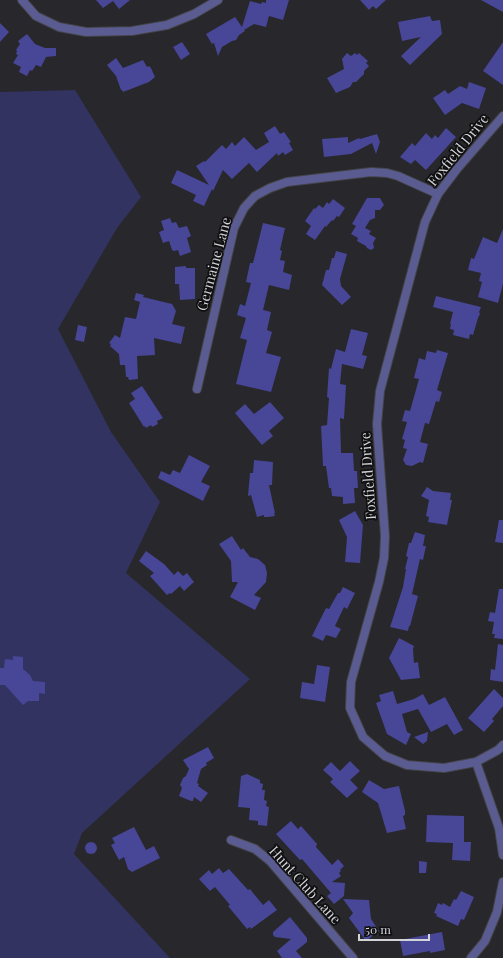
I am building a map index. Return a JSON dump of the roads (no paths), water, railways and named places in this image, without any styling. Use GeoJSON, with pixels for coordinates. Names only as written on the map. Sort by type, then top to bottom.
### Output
{"type":"FeatureCollection","features":[{"type":"Feature","properties":{"kind":"street"},"geometry":{"type":"LineString","coordinates":[[22,0],[36,16],[59,27],[86,32],[132,31],[167,25],[194,14],[218,0]]}},
{"type":"Feature","properties":{"kind":"street","name":"Foxfield Drive"},"geometry":{"type":"LineString","coordinates":[[503,116],[457,168],[438,194],[426,222],[380,391],[377,424],[385,536],[384,558],[379,582],[351,682],[350,708],[363,737],[385,756],[407,765],[444,768],[476,762],[498,750],[503,745]]}},
{"type":"Feature","properties":{"kind":"street","name":"Germaine Lane"},"geometry":{"type":"LineString","coordinates":[[196,389],[234,228],[244,208],[255,196],[270,188],[287,182],[371,172],[387,173],[398,176],[438,194]]}},
{"type":"Feature","properties":{"kind":"street"},"geometry":{"type":"LineString","coordinates":[[476,762],[499,828],[503,855]]}},
{"type":"Feature","properties":{"kind":"street","name":"Hunt Club Lane"},"geometry":{"type":"LineString","coordinates":[[231,840],[255,849],[270,861],[352,958]]}},
{"type":"Feature","properties":{"kind":"street"},"geometry":{"type":"LineString","coordinates":[[471,958],[485,941],[497,912],[503,882]]}}]}
